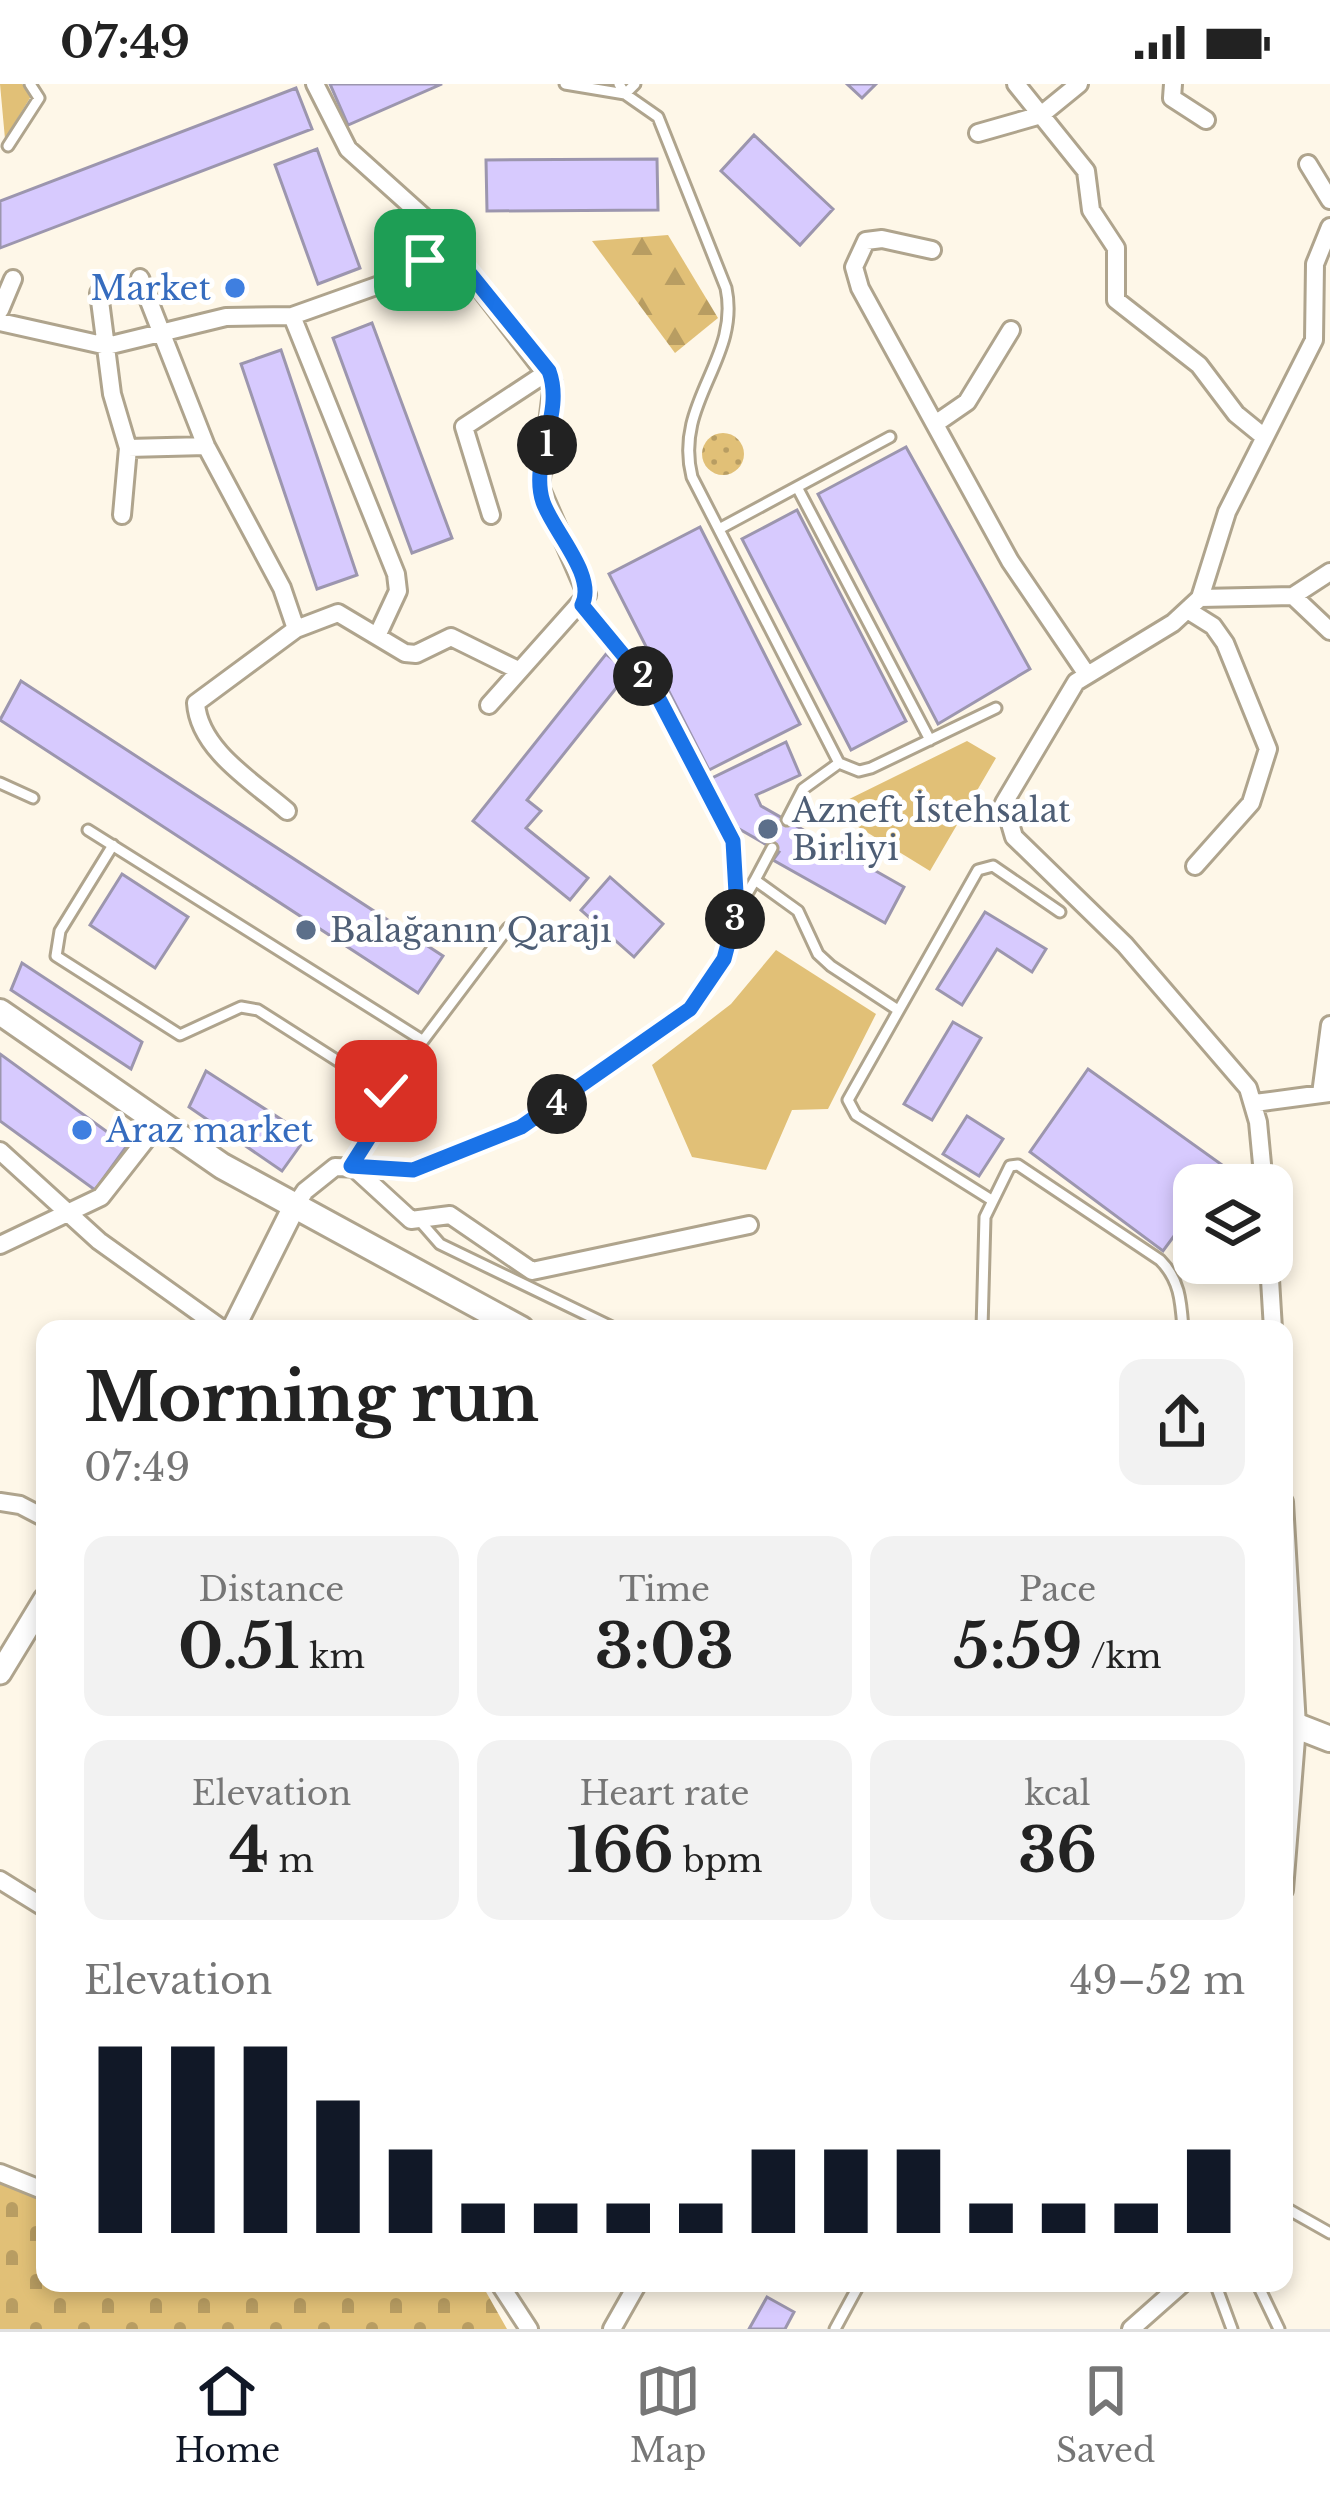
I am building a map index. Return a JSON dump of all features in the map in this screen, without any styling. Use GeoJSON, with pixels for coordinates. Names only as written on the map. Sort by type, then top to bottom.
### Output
{"type":"FeatureCollection","features":[{"type":"Feature","properties":{"kind":"main road"},"geometry":{"type":"LineString","coordinates":[[0,1012],[159,1123],[293,1208],[504,1320]]}},
{"type":"Feature","properties":{"kind":"main road"},"geometry":{"type":"LineString","coordinates":[[1293,1724],[1330,1739]]}},
{"type":"Feature","properties":{"kind":"street"},"geometry":{"type":"LineString","coordinates":[[316,84],[348,149],[410,202],[549,371],[554,397],[540,487],[586,586],[582,605],[516,669],[489,705]]}},
{"type":"Feature","properties":{"kind":"street"},"geometry":{"type":"LineString","coordinates":[[1016,84],[1086,171],[1091,210],[1116,248],[1116,300],[1199,365],[1236,414],[1263,436]]}},
{"type":"Feature","properties":{"kind":"street"},"geometry":{"type":"LineString","coordinates":[[978,133],[1041,116],[1079,84]]}},
{"type":"Feature","properties":{"kind":"street"},"geometry":{"type":"LineString","coordinates":[[1173,84],[1172,98],[1206,120]]}},
{"type":"Feature","properties":{"kind":"street"},"geometry":{"type":"LineString","coordinates":[[1308,164],[1330,200]]}},
{"type":"Feature","properties":{"kind":"street"},"geometry":{"type":"LineString","coordinates":[[1195,605],[1227,512],[1315,340],[1315,264],[1330,227]]}},
{"type":"Feature","properties":{"kind":"street"},"geometry":{"type":"LineString","coordinates":[[932,250],[882,239],[866,242],[854,267],[1010,561],[1086,673]]}},
{"type":"Feature","properties":{"kind":"street"},"geometry":{"type":"LineString","coordinates":[[0,322],[107,346],[226,317],[292,316],[396,279],[446,244]]}},
{"type":"Feature","properties":{"kind":"street"},"geometry":{"type":"LineString","coordinates":[[140,278],[206,446],[282,588],[296,629]]}},
{"type":"Feature","properties":{"kind":"street"},"geometry":{"type":"LineString","coordinates":[[0,310],[13,279]]}},
{"type":"Feature","properties":{"kind":"street"},"geometry":{"type":"LineString","coordinates":[[99,293],[112,394],[128,448],[122,514]]}},
{"type":"Feature","properties":{"kind":"street"},"geometry":{"type":"LineString","coordinates":[[292,316],[396,574],[398,591],[378,634]]}},
{"type":"Feature","properties":{"kind":"street"},"geometry":{"type":"LineString","coordinates":[[938,422],[967,402],[1011,330]]}},
{"type":"Feature","properties":{"kind":"street"},"geometry":{"type":"LineString","coordinates":[[491,515],[464,427],[549,371]]}},
{"type":"Feature","properties":{"kind":"street"},"geometry":{"type":"LineString","coordinates":[[128,448],[206,446]]}},
{"type":"Feature","properties":{"kind":"street"},"geometry":{"type":"LineString","coordinates":[[1262,1164],[1255,1103],[1125,945],[1014,837],[1005,819],[1011,785],[1086,673],[1195,605],[1293,596],[1330,572]]}},
{"type":"Feature","properties":{"kind":"street"},"geometry":{"type":"LineString","coordinates":[[1293,596],[1330,632]]}},
{"type":"Feature","properties":{"kind":"street"},"geometry":{"type":"LineString","coordinates":[[237,1320],[293,1208],[318,1178],[351,1166],[386,1171],[435,1162],[521,1127],[592,1081],[702,996],[724,959],[737,910],[736,854],[658,697],[582,605]]}},
{"type":"Feature","properties":{"kind":"street"},"geometry":{"type":"LineString","coordinates":[[1195,605],[1225,643],[1268,749],[1251,803],[1195,866]]}},
{"type":"Feature","properties":{"kind":"street"},"geometry":{"type":"LineString","coordinates":[[287,811],[221,754],[197,719],[196,703],[296,629],[338,613],[416,654],[451,638],[464,640],[516,669]]}},
{"type":"Feature","properties":{"kind":"street"},"geometry":{"type":"LineString","coordinates":[[1255,1103],[1326,1094],[1330,1025]]}},
{"type":"Feature","properties":{"kind":"street"},"geometry":{"type":"LineString","coordinates":[[0,1245],[101,1197],[159,1123]]}},
{"type":"Feature","properties":{"kind":"street"},"geometry":{"type":"LineString","coordinates":[[0,1151],[99,1240],[210,1320]]}},
{"type":"Feature","properties":{"kind":"street"},"geometry":{"type":"LineString","coordinates":[[351,1166],[402,1215],[419,1220],[450,1215],[532,1271],[749,1226]]}},
{"type":"Feature","properties":{"kind":"street"},"geometry":{"type":"LineString","coordinates":[[1270,1284],[1272,1320]]}},
{"type":"Feature","properties":{"kind":"street"},"geometry":{"type":"LineString","coordinates":[[0,1502],[36,1513]]}},
{"type":"Feature","properties":{"kind":"street"},"geometry":{"type":"LineString","coordinates":[[0,1672],[36,1614]]}},
{"type":"Feature","properties":{"kind":"street"},"geometry":{"type":"LineString","coordinates":[[0,1880],[36,1902]]}},
{"type":"Feature","properties":{"kind":"street"},"geometry":{"type":"LineString","coordinates":[[0,2174],[36,2188]]}},
{"type":"Feature","properties":{"kind":"street"},"geometry":{"type":"LineString","coordinates":[[505,2292],[529,2329]]}},
{"type":"Feature","properties":{"kind":"street"},"geometry":{"type":"LineString","coordinates":[[612,2329],[633,2292]]}},
{"type":"Feature","properties":{"kind":"street"},"geometry":{"type":"LineString","coordinates":[[1131,2329],[1173,2292]]}},
{"type":"Feature","properties":{"kind":"lane"},"geometry":{"type":"LineString","coordinates":[[8,146],[39,98],[30,84]]}},
{"type":"Feature","properties":{"kind":"lane"},"geometry":{"type":"LineString","coordinates":[[566,84],[622,89],[635,84]]}},
{"type":"Feature","properties":{"kind":"lane"},"geometry":{"type":"LineString","coordinates":[[622,89],[658,117],[669,138],[731,312],[687,425],[685,448],[692,476],[839,763],[859,771],[871,768],[996,708]]}},
{"type":"Feature","properties":{"kind":"lane"},"geometry":{"type":"LineString","coordinates":[[719,529],[890,437]]}},
{"type":"Feature","properties":{"kind":"lane"},"geometry":{"type":"LineString","coordinates":[[797,487],[930,740]]}},
{"type":"Feature","properties":{"kind":"lane"},"geometry":{"type":"LineString","coordinates":[[787,820],[803,789],[839,763]]}},
{"type":"Feature","properties":{"kind":"lane"},"geometry":{"type":"LineString","coordinates":[[0,783],[33,798]]}},
{"type":"Feature","properties":{"kind":"lane"},"geometry":{"type":"LineString","coordinates":[[88,830],[422,1040]]}},
{"type":"Feature","properties":{"kind":"lane"},"geometry":{"type":"LineString","coordinates":[[113,845],[59,931],[56,956],[180,1035],[241,1007],[258,1010],[386,1091]]}},
{"type":"Feature","properties":{"kind":"lane"},"geometry":{"type":"LineString","coordinates":[[737,910],[772,848]]}},
{"type":"Feature","properties":{"kind":"lane"},"geometry":{"type":"LineString","coordinates":[[990,1198],[850,1108],[848,1100],[978,870],[993,866],[1060,911]]}},
{"type":"Feature","properties":{"kind":"lane"},"geometry":{"type":"LineString","coordinates":[[755,880],[798,911],[818,954],[831,966],[898,1010]]}},
{"type":"Feature","properties":{"kind":"lane"},"geometry":{"type":"LineString","coordinates":[[351,1166],[370,1136],[386,1091],[508,928]]}},
{"type":"Feature","properties":{"kind":"lane"},"geometry":{"type":"LineString","coordinates":[[983,1320],[990,1198],[1010,1166],[1018,1165],[1160,1260],[1172,1272],[1182,1320]]}},
{"type":"Feature","properties":{"kind":"lane"},"geometry":{"type":"LineString","coordinates":[[419,1220],[440,1244],[597,1320]]}},
{"type":"Feature","properties":{"kind":"lane"},"geometry":{"type":"LineString","coordinates":[[1293,2212],[1330,2233]]}},
{"type":"Feature","properties":{"kind":"lane"},"geometry":{"type":"LineString","coordinates":[[835,2329],[855,2292]]}},
{"type":"Feature","properties":{"kind":"lane"},"geometry":{"type":"LineString","coordinates":[[1218,2292],[1232,2329]]}},
{"type":"Feature","properties":{"kind":"lane"},"geometry":{"type":"LineString","coordinates":[[1262,2292],[1280,2329]]}},
{"type":"Feature","properties":{"kind":"green space"},"geometry":{"type":"Polygon","coordinates":[[[0,84],[22,84],[33,93],[5,139],[0,84]]]}},
{"type":"Feature","properties":{"kind":"green space"},"geometry":{"type":"Polygon","coordinates":[[[668,235],[718,318],[675,353],[592,241],[668,235]]]}},
{"type":"Feature","properties":{"kind":"green space"},"geometry":{"type":"Polygon","coordinates":[[[723,433],[738,439],[744,454],[738,469],[723,475],[708,469],[702,454],[708,439],[723,433]]]}},
{"type":"Feature","properties":{"kind":"green space"},"geometry":{"type":"Polygon","coordinates":[[[967,741],[996,758],[930,871],[829,809],[967,741]]]}},
{"type":"Feature","properties":{"kind":"green space"},"geometry":{"type":"Polygon","coordinates":[[[776,950],[876,1014],[828,1109],[792,1110],[766,1170],[692,1157],[652,1065],[731,1004],[776,950]]]}},
{"type":"Feature","properties":{"kind":"green space"},"geometry":{"type":"Polygon","coordinates":[[[0,2183],[36,2196],[36,2292],[486,2292],[507,2329],[0,2329],[0,2183]]]}},
{"type":"Feature","properties":{"kind":"building"},"geometry":{"type":"Polygon","coordinates":[[[330,84],[442,84],[348,125],[330,84]]]}},
{"type":"Feature","properties":{"kind":"building"},"geometry":{"type":"Polygon","coordinates":[[[847,84],[876,84],[862,98],[847,84]]]}},
{"type":"Feature","properties":{"kind":"building"},"geometry":{"type":"Polygon","coordinates":[[[296,88],[312,129],[0,248],[0,201],[296,88]]]}},
{"type":"Feature","properties":{"kind":"building"},"geometry":{"type":"Polygon","coordinates":[[[754,135],[833,209],[800,245],[721,171],[754,135]]]}},
{"type":"Feature","properties":{"kind":"building"},"geometry":{"type":"Polygon","coordinates":[[[317,149],[360,268],[318,284],[275,165],[317,149]]]}},
{"type":"Feature","properties":{"kind":"building"},"geometry":{"type":"Polygon","coordinates":[[[657,159],[658,210],[487,211],[486,160],[657,159]]]}},
{"type":"Feature","properties":{"kind":"building"},"geometry":{"type":"Polygon","coordinates":[[[372,323],[452,538],[412,553],[333,338],[372,323]]]}},
{"type":"Feature","properties":{"kind":"building"},"geometry":{"type":"Polygon","coordinates":[[[281,350],[357,575],[317,589],[241,364],[281,350]]]}},
{"type":"Feature","properties":{"kind":"building"},"geometry":{"type":"Polygon","coordinates":[[[906,447],[1030,669],[938,724],[818,494],[906,447]]]}},
{"type":"Feature","properties":{"kind":"building"},"geometry":{"type":"Polygon","coordinates":[[[797,510],[906,721],[851,750],[742,539],[797,510]]]}},
{"type":"Feature","properties":{"kind":"building"},"geometry":{"type":"Polygon","coordinates":[[[700,527],[800,724],[709,770],[609,574],[700,527]]]}},
{"type":"Feature","properties":{"kind":"building"},"geometry":{"type":"Polygon","coordinates":[[[606,654],[629,672],[527,800],[541,811],[526,828],[588,878],[570,900],[473,821],[606,654]]]}},
{"type":"Feature","properties":{"kind":"building"},"geometry":{"type":"Polygon","coordinates":[[[21,681],[443,956],[418,993],[0,720],[21,681]]]}},
{"type":"Feature","properties":{"kind":"building"},"geometry":{"type":"Polygon","coordinates":[[[786,742],[800,775],[756,795],[761,806],[904,887],[885,923],[773,860],[779,852],[734,826],[710,779],[786,742]]]}},
{"type":"Feature","properties":{"kind":"building"},"geometry":{"type":"Polygon","coordinates":[[[122,874],[188,917],[155,968],[90,925],[122,874]]]}},
{"type":"Feature","properties":{"kind":"building"},"geometry":{"type":"Polygon","coordinates":[[[610,877],[663,924],[634,957],[581,910],[610,877]]]}},
{"type":"Feature","properties":{"kind":"building"},"geometry":{"type":"Polygon","coordinates":[[[985,912],[1046,949],[1032,972],[997,949],[962,1005],[937,989],[985,912]]]}},
{"type":"Feature","properties":{"kind":"building"},"geometry":{"type":"Polygon","coordinates":[[[22,963],[142,1042],[131,1069],[11,990],[22,963]]]}},
{"type":"Feature","properties":{"kind":"building"},"geometry":{"type":"Polygon","coordinates":[[[953,1022],[981,1038],[932,1120],[904,1104],[953,1022]]]}},
{"type":"Feature","properties":{"kind":"building"},"geometry":{"type":"Polygon","coordinates":[[[0,1054],[110,1134],[117,1124],[134,1136],[95,1190],[0,1121],[0,1054]]]}},
{"type":"Feature","properties":{"kind":"building"},"geometry":{"type":"Polygon","coordinates":[[[1088,1069],[1221,1164],[1173,1164],[1173,1237],[1163,1251],[1030,1152],[1088,1069]]]}},
{"type":"Feature","properties":{"kind":"building"},"geometry":{"type":"Polygon","coordinates":[[[206,1071],[307,1136],[282,1171],[189,1107],[206,1071]]]}},
{"type":"Feature","properties":{"kind":"building"},"geometry":{"type":"Polygon","coordinates":[[[967,1116],[1003,1139],[979,1176],[943,1154],[967,1116]]]}},
{"type":"Feature","properties":{"kind":"building"},"geometry":{"type":"Polygon","coordinates":[[[767,2297],[794,2312],[785,2329],[749,2329],[767,2297]]]}},
{"type":"Feature","properties":{"kind":"place","name":"Market"},"geometry":{"type":"Point","coordinates":[235,288]}},
{"type":"Feature","properties":{"kind":"place","name":"Azneft İstehsalat Birliyi"},"geometry":{"type":"Point","coordinates":[768,829]}},
{"type":"Feature","properties":{"kind":"place","name":"Balağanın Qarajı"},"geometry":{"type":"Point","coordinates":[306,930]}},
{"type":"Feature","properties":{"kind":"place","name":"Araz market"},"geometry":{"type":"Point","coordinates":[82,1130]}},
{"type":"Feature","properties":{"kind":"route"},"geometry":{"type":"LineString","coordinates":[[386,1091],[370,1136],[351,1166],[413,1170],[521,1127],[690,1009],[724,959],[737,910],[733,841],[658,697],[621,646],[582,605],[586,586],[544,503],[540,487],[554,397],[549,371],[446,244],[425,260]]}}]}
